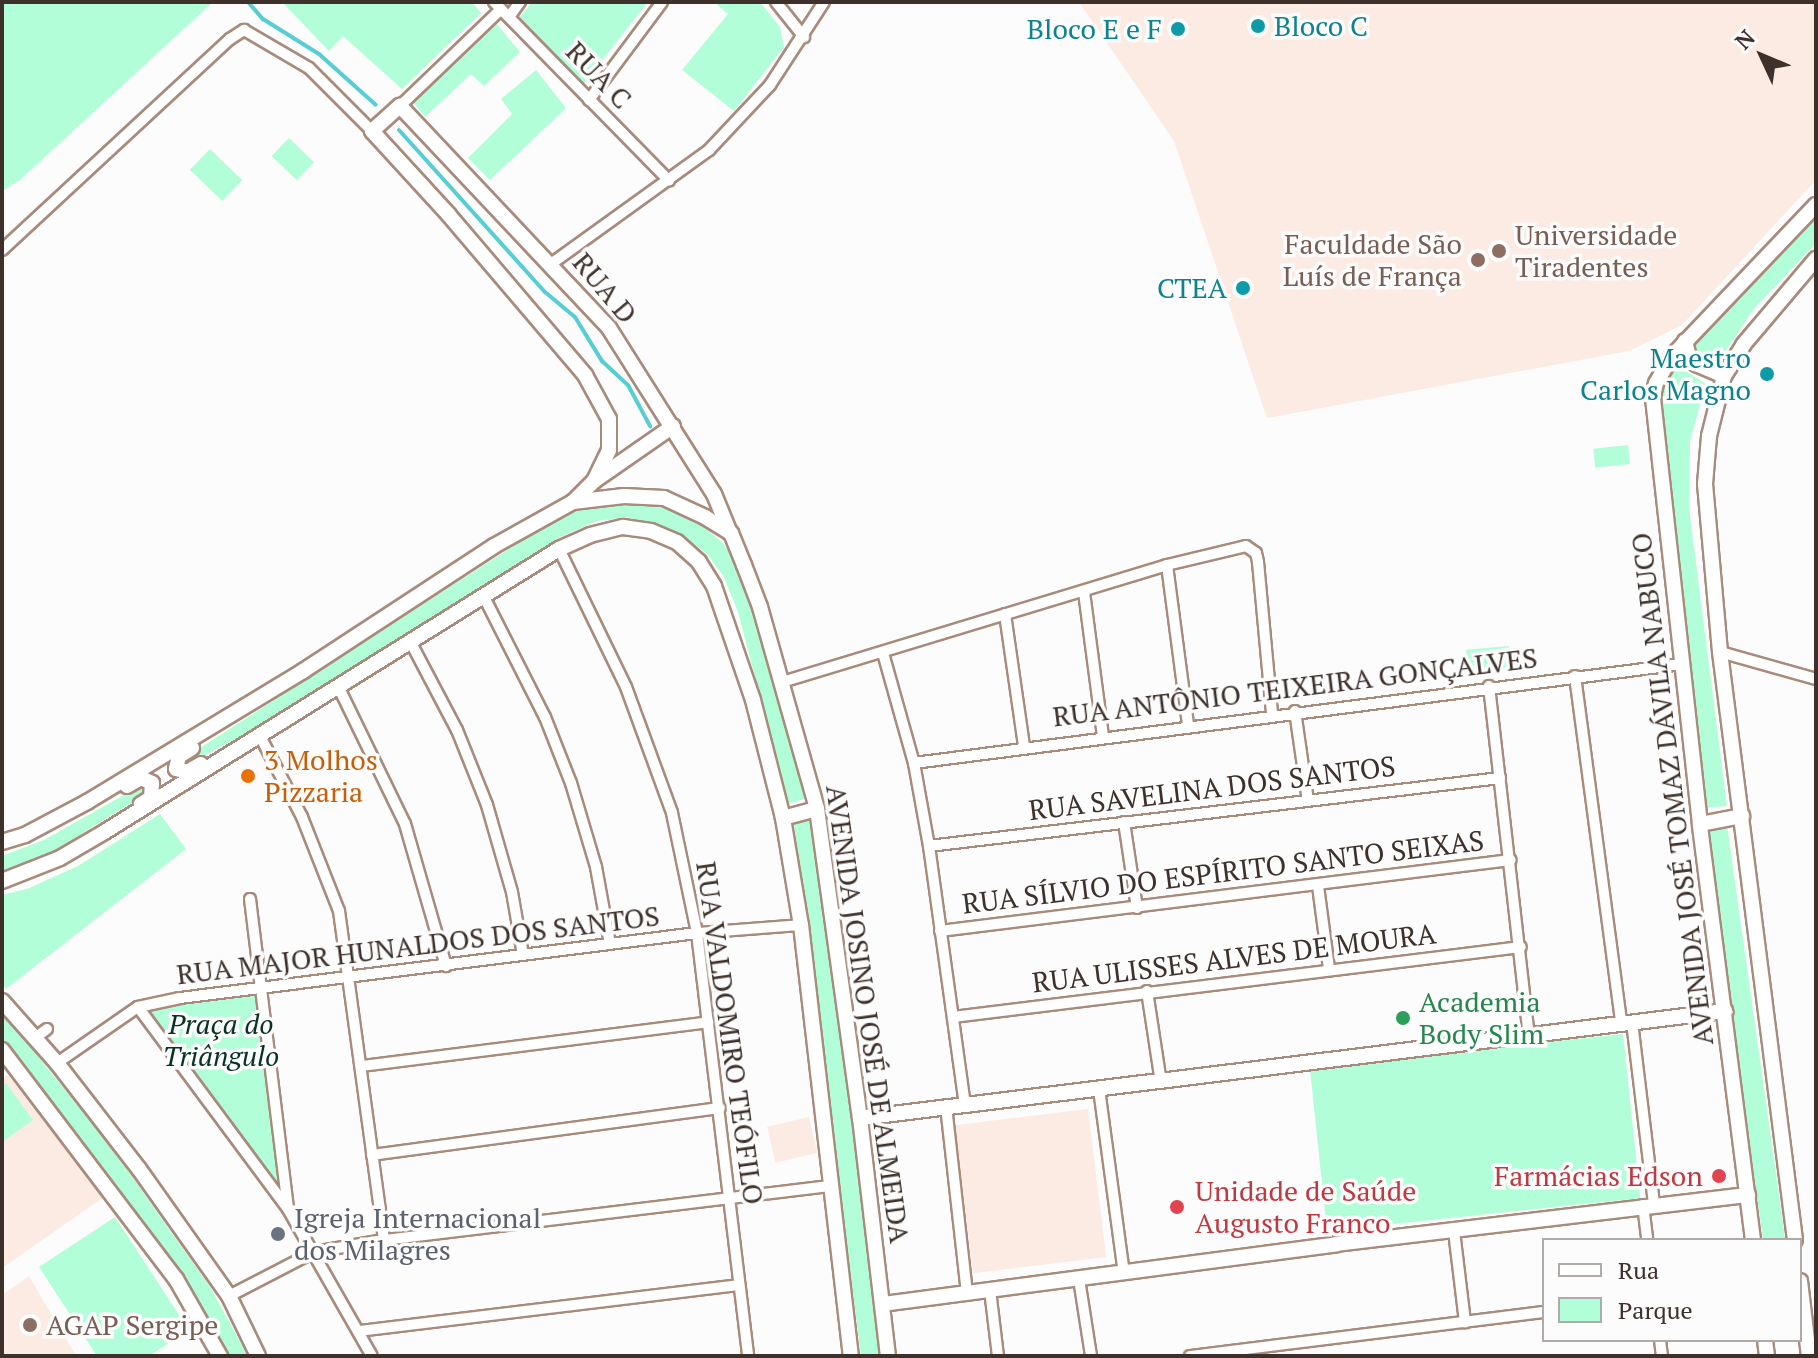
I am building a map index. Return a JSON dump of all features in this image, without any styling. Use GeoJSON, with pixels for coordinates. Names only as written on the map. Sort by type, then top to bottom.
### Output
{"type":"FeatureCollection","features":[{"type":"Feature","properties":{"kind":"main road"},"geometry":{"type":"LineString","coordinates":[[400,106],[372,131],[449,215],[585,375],[609,419],[609,450],[594,481]]}},
{"type":"Feature","properties":{"kind":"main road","name":"RUA D"},"geometry":{"type":"LineString","coordinates":[[400,106],[609,328],[714,494],[731,533]]}},
{"type":"Feature","properties":{"kind":"main road","name":"AVENIDA JOSÉ TOMAZ DÁVILA NABUCO"},"geometry":{"type":"LineString","coordinates":[[1753,1238],[1700,824],[1653,397],[1661,373],[1685,341],[1816,205]]}},
{"type":"Feature","properties":{"kind":"main road"},"geometry":{"type":"LineString","coordinates":[[1795,1238],[1720,652],[1705,484],[1724,376],[1743,345],[1816,259]]}},
{"type":"Feature","properties":{"kind":"main road"},"geometry":{"type":"LineString","coordinates":[[1685,341],[1689,357],[1696,364],[1724,376]]}},
{"type":"Feature","properties":{"kind":"main road"},"geometry":{"type":"LineString","coordinates":[[2,842],[25,835],[61,817],[243,706],[494,546],[573,502],[594,481],[673,426]]}},
{"type":"Feature","properties":{"kind":"main road"},"geometry":{"type":"LineString","coordinates":[[573,502],[624,496],[664,498],[685,505],[731,533]]}},
{"type":"Feature","properties":{"kind":"main road","name":"AVENIDA JOSINO JOSÉ DE ALMEIDA"},"geometry":{"type":"LineString","coordinates":[[260,736],[483,595],[559,549],[590,535],[623,527],[651,531],[677,542],[699,562],[714,586],[753,700],[783,818],[801,925],[851,1356]]}},
{"type":"Feature","properties":{"kind":"main road","name":"AVENIDA JOSINO JOSÉ DE ALMEIDA"},"geometry":{"type":"LineString","coordinates":[[731,533],[760,607],[817,809],[860,1118],[888,1356]]}},
{"type":"Feature","properties":{"kind":"main road"},"geometry":{"type":"LineString","coordinates":[[243,706],[236,721],[179,756],[176,769],[187,772],[241,742],[260,736]]}},
{"type":"Feature","properties":{"kind":"main road"},"geometry":{"type":"LineString","coordinates":[[2,881],[34,870],[89,841],[260,736]]}},
{"type":"Feature","properties":{"kind":"main road"},"geometry":{"type":"LineString","coordinates":[[61,817],[80,812],[141,778],[152,783],[151,798],[103,827],[89,841]]}},
{"type":"Feature","properties":{"kind":"main road"},"geometry":{"type":"LineString","coordinates":[[783,818],[817,809]]}},
{"type":"Feature","properties":{"kind":"main road"},"geometry":{"type":"LineString","coordinates":[[1700,824],[1742,816]]}},
{"type":"Feature","properties":{"kind":"main road"},"geometry":{"type":"LineString","coordinates":[[2,1001],[41,1033],[57,1063],[229,1296],[258,1356]]}},
{"type":"Feature","properties":{"kind":"main road"},"geometry":{"type":"LineString","coordinates":[[860,1118],[1725,1011]]}},
{"type":"Feature","properties":{"kind":"main road"},"geometry":{"type":"LineString","coordinates":[[2,1050],[176,1279],[220,1356]]}},
{"type":"Feature","properties":{"kind":"main road"},"geometry":{"type":"LineString","coordinates":[[883,1304],[1648,1205],[1748,1195]]}},
{"type":"Feature","properties":{"kind":"main road"},"geometry":{"type":"LineString","coordinates":[[1802,1298],[1809,1356]]}},
{"type":"Feature","properties":{"kind":"street"},"geometry":{"type":"LineString","coordinates":[[400,106],[501,9],[520,2]]}},
{"type":"Feature","properties":{"kind":"street"},"geometry":{"type":"LineString","coordinates":[[589,100],[662,2]]}},
{"type":"Feature","properties":{"kind":"street"},"geometry":{"type":"LineString","coordinates":[[776,2],[804,37]]}},
{"type":"Feature","properties":{"kind":"street"},"geometry":{"type":"LineString","coordinates":[[551,264],[709,150],[751,109],[804,37],[824,2]]}},
{"type":"Feature","properties":{"kind":"street","name":"RUA C"},"geometry":{"type":"LineString","coordinates":[[501,9],[669,181]]}},
{"type":"Feature","properties":{"kind":"street"},"geometry":{"type":"LineString","coordinates":[[2,250],[230,39],[244,30],[309,68],[372,131]]}},
{"type":"Feature","properties":{"kind":"street"},"geometry":{"type":"LineString","coordinates":[[782,682],[1167,565],[1246,546],[1256,553],[1258,562],[1272,714]]}},
{"type":"Feature","properties":{"kind":"street","name":"RUA VALDOMIRO TEÓFILO"},"geometry":{"type":"LineString","coordinates":[[559,549],[626,687],[658,765],[672,813],[697,933],[748,1356]]}},
{"type":"Feature","properties":{"kind":"street"},"geometry":{"type":"LineString","coordinates":[[1167,565],[1188,725]]}},
{"type":"Feature","properties":{"kind":"street"},"geometry":{"type":"LineString","coordinates":[[1084,592],[1103,736]]}},
{"type":"Feature","properties":{"kind":"street"},"geometry":{"type":"LineString","coordinates":[[483,595],[545,717],[571,783],[596,867],[610,944]]}},
{"type":"Feature","properties":{"kind":"street"},"geometry":{"type":"LineString","coordinates":[[1005,614],[1024,746]]}},
{"type":"Feature","properties":{"kind":"street"},"geometry":{"type":"LineString","coordinates":[[410,641],[457,730],[487,805],[512,892],[523,955]]}},
{"type":"Feature","properties":{"kind":"street"},"geometry":{"type":"LineString","coordinates":[[1720,652],[1816,679]]}},
{"type":"Feature","properties":{"kind":"street"},"geometry":{"type":"LineString","coordinates":[[883,653],[914,763],[929,846],[965,1105]]}},
{"type":"Feature","properties":{"kind":"street","name":"RUA ANTÔNIO TEIXEIRA GONÇALVES"},"geometry":{"type":"LineString","coordinates":[[914,763],[1489,686],[1683,664]]}},
{"type":"Feature","properties":{"kind":"street"},"geometry":{"type":"LineString","coordinates":[[1575,676],[1627,1023],[1648,1205],[1647,1238]]}},
{"type":"Feature","properties":{"kind":"street"},"geometry":{"type":"LineString","coordinates":[[338,686],[405,824],[446,966]]}},
{"type":"Feature","properties":{"kind":"street"},"geometry":{"type":"LineString","coordinates":[[1489,686],[1529,1036]]}},
{"type":"Feature","properties":{"kind":"street"},"geometry":{"type":"LineString","coordinates":[[1295,711],[1308,801]]}},
{"type":"Feature","properties":{"kind":"street"},"geometry":{"type":"LineString","coordinates":[[260,736],[320,857],[339,911],[351,978],[384,1240]]}},
{"type":"Feature","properties":{"kind":"street","name":"RUA SAVELINA DOS SANTOS"},"geometry":{"type":"LineString","coordinates":[[929,846],[1500,778]]}},
{"type":"Feature","properties":{"kind":"street"},"geometry":{"type":"LineString","coordinates":[[1124,822],[1137,908]]}},
{"type":"Feature","properties":{"kind":"street","name":"RUA SÍLVIO DO ESPÍRITO SANTO SEIXAS"},"geometry":{"type":"LineString","coordinates":[[940,931],[1511,860]]}},
{"type":"Feature","properties":{"kind":"street"},"geometry":{"type":"LineString","coordinates":[[1318,886],[1329,968]]}},
{"type":"Feature","properties":{"kind":"street"},"geometry":{"type":"LineString","coordinates":[[250,899],[288,1209]]}},
{"type":"Feature","properties":{"kind":"street","name":"RUA MAJOR HUNALDOS DOS SANTOS"},"geometry":{"type":"LineString","coordinates":[[138,1007],[697,933],[801,925]]}},
{"type":"Feature","properties":{"kind":"street","name":"RUA ULISSES ALVES DE MOURA"},"geometry":{"type":"LineString","coordinates":[[953,1017],[1329,968],[1521,947]]}},
{"type":"Feature","properties":{"kind":"street"},"geometry":{"type":"LineString","coordinates":[[1147,991],[1161,1082]]}},
{"type":"Feature","properties":{"kind":"street"},"geometry":{"type":"LineString","coordinates":[[57,1063],[116,1018],[138,1007],[288,1209],[372,1356]]}},
{"type":"Feature","properties":{"kind":"street"},"geometry":{"type":"LineString","coordinates":[[362,1066],[708,1022]]}},
{"type":"Feature","properties":{"kind":"street"},"geometry":{"type":"LineString","coordinates":[[1099,1089],[1124,1273]]}},
{"type":"Feature","properties":{"kind":"street"},"geometry":{"type":"LineString","coordinates":[[946,1106],[967,1293]]}},
{"type":"Feature","properties":{"kind":"street"},"geometry":{"type":"LineString","coordinates":[[372,1155],[720,1108]]}},
{"type":"Feature","properties":{"kind":"street"},"geometry":{"type":"LineString","coordinates":[[229,1296],[314,1252],[384,1240],[831,1186]]}},
{"type":"Feature","properties":{"kind":"street"},"geometry":{"type":"LineString","coordinates":[[1454,1231],[1465,1322]]}},
{"type":"Feature","properties":{"kind":"street"},"geometry":{"type":"LineString","coordinates":[[1079,1279],[1091,1356]]}},
{"type":"Feature","properties":{"kind":"street"},"geometry":{"type":"LineString","coordinates":[[359,1331],[739,1285]]}},
{"type":"Feature","properties":{"kind":"street"},"geometry":{"type":"LineString","coordinates":[[990,1290],[998,1356]]}},
{"type":"Feature","properties":{"kind":"street"},"geometry":{"type":"LineString","coordinates":[[1190,1356],[1287,1350],[1542,1312]]}},
{"type":"Feature","properties":{"kind":"shaded area","name":"Universidade Tiradentes"},"geometry":{"type":"Polygon","coordinates":[[[1079,2],[1816,2],[1816,180],[1682,325],[1629,351],[1267,418],[1174,141],[1079,2]]]}},
{"type":"Feature","properties":{"kind":"shaded area"},"geometry":{"type":"Polygon","coordinates":[[[8,1075],[104,1197],[2,1268],[2,1079],[8,1075]]]}},
{"type":"Feature","properties":{"kind":"shaded area"},"geometry":{"type":"Polygon","coordinates":[[[1088,1109],[1106,1257],[973,1273],[955,1125],[1088,1109]]]}},
{"type":"Feature","properties":{"kind":"shaded area"},"geometry":{"type":"Polygon","coordinates":[[[809,1117],[817,1153],[775,1163],[767,1127],[809,1117]]]}},
{"type":"Feature","properties":{"kind":"shaded area","name":"AGAP Sergipe"},"geometry":{"type":"Polygon","coordinates":[[[29,1276],[76,1356],[2,1356],[2,1295],[29,1276]]]}},
{"type":"Feature","properties":{"kind":"green space"},"geometry":{"type":"Polygon","coordinates":[[[2,2],[213,2],[20,180],[2,191],[2,2]]]}},
{"type":"Feature","properties":{"kind":"green space"},"geometry":{"type":"Polygon","coordinates":[[[282,2],[472,2],[481,13],[402,89],[343,36],[329,51],[282,2]]]}},
{"type":"Feature","properties":{"kind":"green space"},"geometry":{"type":"Polygon","coordinates":[[[532,2],[648,2],[582,86],[518,19],[532,2]]]}},
{"type":"Feature","properties":{"kind":"green space"},"geometry":{"type":"Polygon","coordinates":[[[714,2],[760,2],[780,27],[784,47],[734,111],[682,70],[728,14],[714,2]]]}},
{"type":"Feature","properties":{"kind":"green space"},"geometry":{"type":"Polygon","coordinates":[[[496,23],[520,52],[484,86],[471,74],[425,117],[412,101],[496,23]]]}},
{"type":"Feature","properties":{"kind":"green space"},"geometry":{"type":"Polygon","coordinates":[[[536,70],[566,108],[490,180],[468,158],[512,114],[501,99],[536,70]]]}},
{"type":"Feature","properties":{"kind":"green space"},"geometry":{"type":"Polygon","coordinates":[[[289,138],[314,162],[297,180],[272,156],[289,138]]]}},
{"type":"Feature","properties":{"kind":"green space"},"geometry":{"type":"Polygon","coordinates":[[[210,149],[242,180],[222,201],[190,170],[210,149]]]}},
{"type":"Feature","properties":{"kind":"green space"},"geometry":{"type":"Polygon","coordinates":[[[1816,212],[1816,243],[1753,310],[1719,361],[1710,367],[1692,353],[1694,345],[1816,212]]]}},
{"type":"Feature","properties":{"kind":"green space"},"geometry":{"type":"Polygon","coordinates":[[[1675,364],[1706,384],[1690,441],[1689,508],[1727,806],[1703,808],[1656,405],[1661,387],[1675,364]]]}},
{"type":"Feature","properties":{"kind":"green space"},"geometry":{"type":"Polygon","coordinates":[[[1628,445],[1630,464],[1595,468],[1593,449],[1628,445]]]}},
{"type":"Feature","properties":{"kind":"green space"},"geometry":{"type":"Polygon","coordinates":[[[619,500],[655,504],[698,522],[722,542],[741,570],[807,798],[788,804],[738,612],[724,577],[707,554],[686,538],[627,517],[597,521],[560,537],[268,721],[187,765],[183,759],[554,520],[591,505],[619,500]]]}},
{"type":"Feature","properties":{"kind":"green space"},"geometry":{"type":"Polygon","coordinates":[[[1509,646],[1511,668],[1468,672],[1466,650],[1509,646]]]}},
{"type":"Feature","properties":{"kind":"green space"},"geometry":{"type":"Polygon","coordinates":[[[140,786],[145,795],[82,833],[63,853],[2,875],[2,856],[44,840],[140,786]]]}},
{"type":"Feature","properties":{"kind":"green space"},"geometry":{"type":"Polygon","coordinates":[[[160,814],[186,849],[6,989],[2,983],[2,895],[27,889],[78,866],[160,814]]]}},
{"type":"Feature","properties":{"kind":"green space"},"geometry":{"type":"Polygon","coordinates":[[[799,818],[815,824],[882,1356],[861,1356],[794,824],[799,818]]]}},
{"type":"Feature","properties":{"kind":"green space"},"geometry":{"type":"Polygon","coordinates":[[[1727,825],[1785,1238],[1763,1238],[1705,828],[1727,825]]]}},
{"type":"Feature","properties":{"kind":"green space","name":"Praça do Triângulo"},"geometry":{"type":"Polygon","coordinates":[[[257,994],[279,1188],[147,1009],[257,994]]]}},
{"type":"Feature","properties":{"kind":"green space"},"geometry":{"type":"Polygon","coordinates":[[[2,1013],[104,1137],[210,1287],[248,1356],[225,1356],[84,1146],[2,1041],[2,1013]]]}},
{"type":"Feature","properties":{"kind":"green space"},"geometry":{"type":"Polygon","coordinates":[[[1623,1034],[1640,1198],[1327,1231],[1310,1067],[1623,1034]]]}},
{"type":"Feature","properties":{"kind":"green space"},"geometry":{"type":"Polygon","coordinates":[[[6,1083],[33,1120],[2,1142],[2,1085],[6,1083]]]}},
{"type":"Feature","properties":{"kind":"green space"},"geometry":{"type":"Polygon","coordinates":[[[115,1217],[189,1330],[149,1356],[97,1356],[39,1267],[115,1217]]]}},
{"type":"Feature","properties":{"kind":"waterway"},"geometry":{"type":"LineString","coordinates":[[248,2],[263,19],[319,54],[376,105]]}},
{"type":"Feature","properties":{"kind":"waterway"},"geometry":{"type":"LineString","coordinates":[[399,130],[545,292],[575,317],[602,361],[628,385],[650,426]]}},
{"type":"Feature","properties":{"kind":"place","name":"Bloco C"},"geometry":{"type":"Point","coordinates":[1258,26]}},
{"type":"Feature","properties":{"kind":"place","name":"Bloco E e F"},"geometry":{"type":"Point","coordinates":[1178,29]}},
{"type":"Feature","properties":{"kind":"place","name":"Universidade Tiradentes"},"geometry":{"type":"Point","coordinates":[1499,251]}},
{"type":"Feature","properties":{"kind":"place","name":"Faculdade São Luís de França"},"geometry":{"type":"Point","coordinates":[1478,260]}},
{"type":"Feature","properties":{"kind":"place","name":"CTEA"},"geometry":{"type":"Point","coordinates":[1243,288]}},
{"type":"Feature","properties":{"kind":"place","name":"Maestro Carlos Magno"},"geometry":{"type":"Point","coordinates":[1767,374]}},
{"type":"Feature","properties":{"kind":"place","name":"3 Molhos Pizzaria"},"geometry":{"type":"Point","coordinates":[248,776]}},
{"type":"Feature","properties":{"kind":"place","name":"Academia Body Slim"},"geometry":{"type":"Point","coordinates":[1403,1018]}},
{"type":"Feature","properties":{"kind":"place","name":"Farmácias Edson"},"geometry":{"type":"Point","coordinates":[1719,1176]}},
{"type":"Feature","properties":{"kind":"place","name":"Unidade de Saúde Augusto Franco"},"geometry":{"type":"Point","coordinates":[1177,1207]}},
{"type":"Feature","properties":{"kind":"place","name":"Igreja Internacional dos Milagres"},"geometry":{"type":"Point","coordinates":[278,1234]}},
{"type":"Feature","properties":{"kind":"place","name":"AGAP Sergipe"},"geometry":{"type":"Point","coordinates":[30,1325]}}]}
